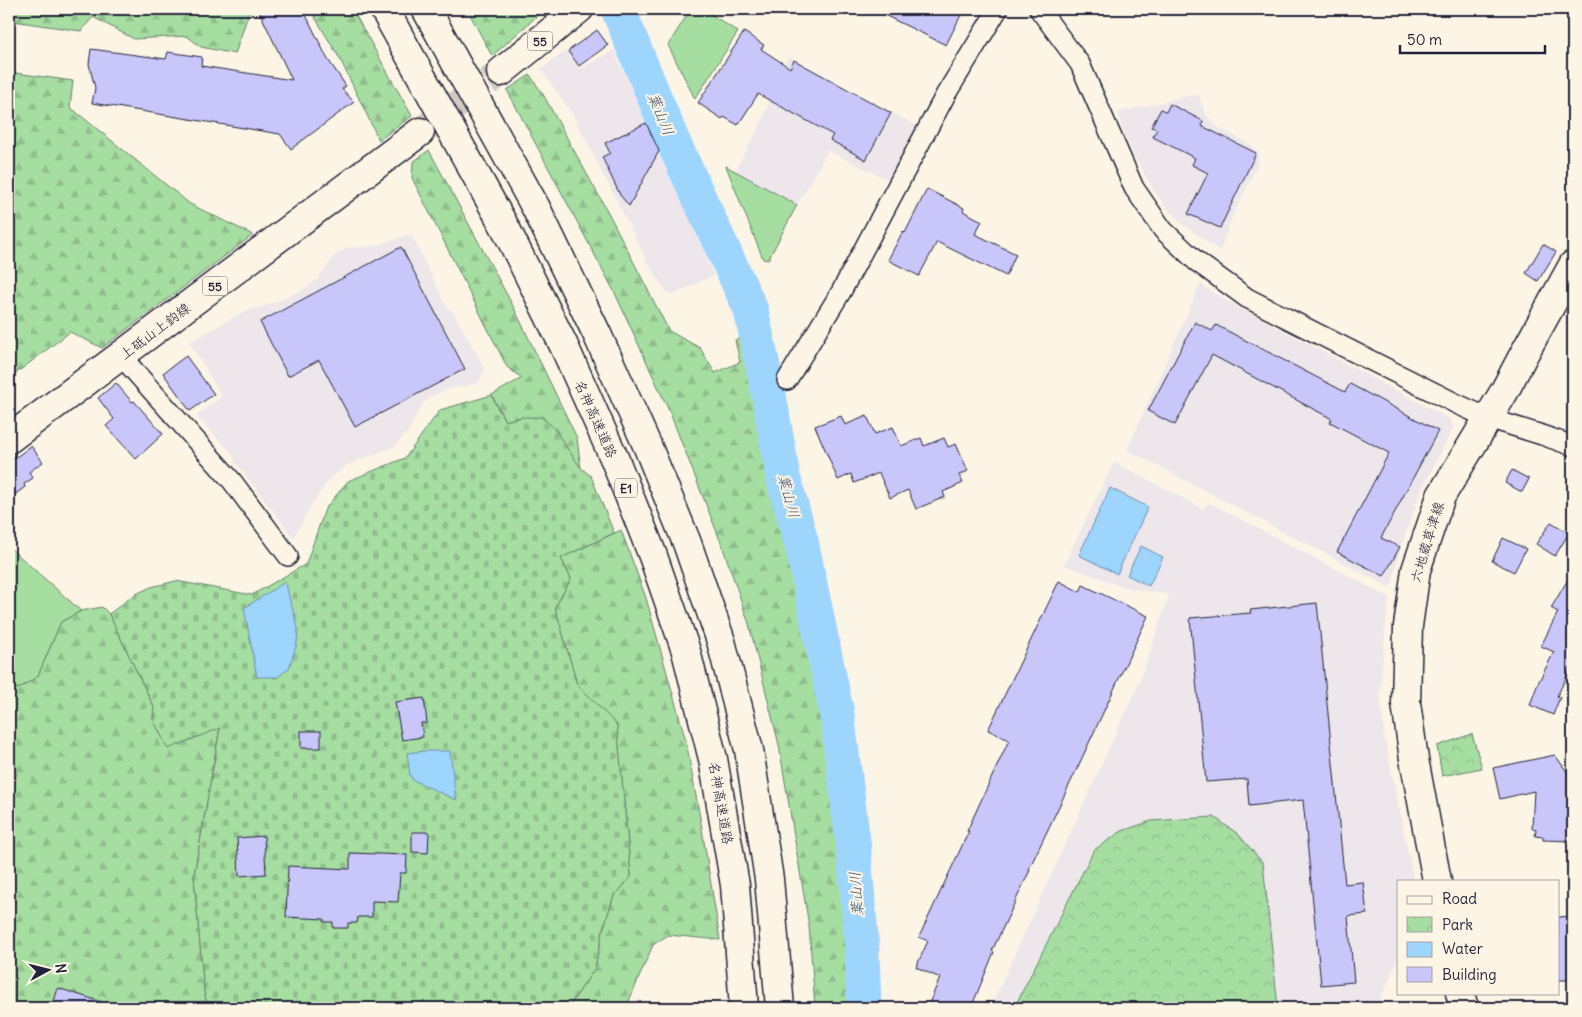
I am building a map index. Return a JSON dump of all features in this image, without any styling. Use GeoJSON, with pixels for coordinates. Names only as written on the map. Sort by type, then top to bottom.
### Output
{"type":"FeatureCollection","features":[{"type":"Feature","properties":{"kind":"main road","name":"名神高速道路"},"geometry":{"type":"LineString","coordinates":[[384,9],[506,229],[552,321],[615,460],[653,556],[686,651],[713,758],[735,885],[744,1008]]}},
{"type":"Feature","properties":{"kind":"main road"},"geometry":{"type":"LineString","coordinates":[[426,9],[540,217],[597,334],[647,445],[687,543],[721,641],[749,750],[769,879],[780,1008]]}},
{"type":"Feature","properties":{"kind":"main road","name":"55"},"geometry":{"type":"LineString","coordinates":[[501,72],[579,9]]}},
{"type":"Feature","properties":{"kind":"main road","name":"上砥山上鈎線"},"geometry":{"type":"LineString","coordinates":[[9,439],[420,132]]}},
{"type":"Feature","properties":{"kind":"main road","name":"六地蔵草津線"},"geometry":{"type":"LineString","coordinates":[[1437,880],[1414,759],[1406,703],[1408,626],[1416,570],[1441,496],[1504,392],[1573,265]]}},
{"type":"Feature","properties":{"kind":"main road"},"geometry":{"type":"LineString","coordinates":[[1460,994],[1464,1008]]}},
{"type":"Feature","properties":{"kind":"street"},"geometry":{"type":"LineString","coordinates":[[787,380],[836,300],[946,94],[998,9]]}},
{"type":"Feature","properties":{"kind":"street"},"geometry":{"type":"LineString","coordinates":[[1039,9],[1080,64],[1134,188],[1163,230],[1200,266],[1247,298],[1448,400],[1488,418],[1573,446]]}},
{"type":"Feature","properties":{"kind":"street"},"geometry":{"type":"LineString","coordinates":[[121,356],[232,480],[288,556]]}},
{"type":"Feature","properties":{"kind":"shaded area"},"geometry":{"type":"Polygon","coordinates":[[[614,50],[714,275],[673,295],[667,292],[651,269],[573,115],[541,69],[566,51],[580,69],[614,50]]]}},
{"type":"Feature","properties":{"kind":"shaded area"},"geometry":{"type":"Polygon","coordinates":[[[788,56],[917,126],[891,181],[828,151],[797,205],[735,171],[761,123],[788,56]]]}},
{"type":"Feature","properties":{"kind":"shaded area"},"geometry":{"type":"Polygon","coordinates":[[[1198,94],[1206,115],[1219,128],[1253,146],[1258,152],[1258,164],[1232,218],[1220,251],[1180,222],[1154,191],[1132,152],[1123,132],[1118,112],[1198,94]]]}},
{"type":"Feature","properties":{"kind":"shaded area"},"geometry":{"type":"Polygon","coordinates":[[[411,234],[448,309],[452,310],[485,369],[479,382],[447,389],[430,397],[422,405],[410,429],[394,447],[347,465],[328,481],[310,507],[294,538],[235,462],[233,454],[196,416],[222,396],[189,342],[247,310],[261,308],[306,288],[317,280],[336,254],[347,248],[375,246],[411,234]]]}},
{"type":"Feature","properties":{"kind":"shaded area"},"geometry":{"type":"Polygon","coordinates":[[[1200,284],[1222,298],[1450,419],[1454,427],[1421,491],[1400,549],[1392,585],[1389,587],[1127,450],[1200,284]]]}},
{"type":"Feature","properties":{"kind":"shaded area"},"geometry":{"type":"Polygon","coordinates":[[[1114,462],[1204,509],[1208,502],[1389,597],[1380,692],[1385,739],[1414,880],[1397,880],[1397,962],[1376,1008],[990,1008],[1139,683],[1169,595],[1123,587],[1064,565],[1114,462]]]}},
{"type":"Feature","properties":{"kind":"shaded area"},"geometry":{"type":"Polygon","coordinates":[[[9,762],[17,774],[9,788],[9,762]]]}},
{"type":"Feature","properties":{"kind":"green space"},"geometry":{"type":"Polygon","coordinates":[[[9,9],[250,9],[235,54],[201,47],[187,36],[134,39],[93,17],[81,31],[13,21],[9,51],[9,9]]]}},
{"type":"Feature","properties":{"kind":"green space"},"geometry":{"type":"Polygon","coordinates":[[[310,9],[352,9],[412,116],[379,140],[340,59],[310,9]]]}},
{"type":"Feature","properties":{"kind":"green space"},"geometry":{"type":"Polygon","coordinates":[[[467,9],[545,9],[492,56],[467,9]]]}},
{"type":"Feature","properties":{"kind":"green space"},"geometry":{"type":"Polygon","coordinates":[[[691,9],[703,9],[738,32],[695,99],[668,45],[691,9]]]}},
{"type":"Feature","properties":{"kind":"green space"},"geometry":{"type":"Polygon","coordinates":[[[9,72],[73,81],[70,107],[190,204],[253,235],[102,348],[70,332],[11,377],[9,372],[9,72]]]}},
{"type":"Feature","properties":{"kind":"green space"},"geometry":{"type":"Polygon","coordinates":[[[530,75],[544,96],[610,216],[669,331],[700,348],[715,373],[740,362],[735,340],[750,335],[765,413],[772,470],[796,547],[836,760],[851,905],[856,1008],[815,1008],[809,926],[779,745],[749,624],[722,545],[670,413],[614,291],[507,90],[530,75]]]}},
{"type":"Feature","properties":{"kind":"green space"},"geometry":{"type":"Polygon","coordinates":[[[429,150],[514,308],[577,438],[581,469],[552,426],[522,417],[505,421],[492,395],[522,378],[507,367],[412,178],[413,162],[429,150]]]}},
{"type":"Feature","properties":{"kind":"green space"},"geometry":{"type":"Polygon","coordinates":[[[726,166],[797,205],[768,260],[763,259],[726,166]]]}},
{"type":"Feature","properties":{"kind":"green space"},"geometry":{"type":"Polygon","coordinates":[[[492,395],[505,421],[522,417],[541,417],[552,426],[581,468],[591,476],[614,533],[561,558],[571,579],[555,607],[577,684],[617,725],[631,877],[613,898],[602,933],[595,968],[568,1008],[208,1008],[204,991],[194,876],[220,728],[168,749],[153,719],[154,707],[109,614],[134,595],[151,587],[176,581],[252,595],[306,564],[325,509],[348,481],[405,458],[440,410],[492,395]]]}},
{"type":"Feature","properties":{"kind":"green space"},"geometry":{"type":"Polygon","coordinates":[[[621,530],[646,598],[686,741],[720,940],[668,935],[653,945],[626,1008],[568,1008],[595,968],[602,933],[613,898],[631,876],[617,726],[577,684],[555,607],[571,579],[561,558],[621,530]]]}},
{"type":"Feature","properties":{"kind":"green space"},"geometry":{"type":"Polygon","coordinates":[[[9,547],[81,611],[61,622],[38,676],[20,688],[9,690],[9,547]]]}},
{"type":"Feature","properties":{"kind":"green space"},"geometry":{"type":"Polygon","coordinates":[[[102,607],[109,614],[154,707],[153,719],[220,727],[194,876],[204,991],[208,1008],[9,1008],[9,788],[17,774],[9,762],[9,690],[20,688],[38,676],[61,622],[81,611],[102,607]]]}},
{"type":"Feature","properties":{"kind":"green space"},"geometry":{"type":"Polygon","coordinates":[[[1472,734],[1482,768],[1442,776],[1437,746],[1472,734]]]}},
{"type":"Feature","properties":{"kind":"green space"},"geometry":{"type":"Polygon","coordinates":[[[1214,817],[1238,834],[1263,863],[1278,1008],[1014,1008],[1094,850],[1122,831],[1151,821],[1214,817]]]}},
{"type":"Feature","properties":{"kind":"water"},"geometry":{"type":"Polygon","coordinates":[[[1110,488],[1148,507],[1117,574],[1079,555],[1110,488]]]}},
{"type":"Feature","properties":{"kind":"water"},"geometry":{"type":"Polygon","coordinates":[[[1141,546],[1163,557],[1149,586],[1127,575],[1141,546]]]}},
{"type":"Feature","properties":{"kind":"water"},"geometry":{"type":"Polygon","coordinates":[[[285,582],[298,629],[297,643],[289,668],[278,677],[257,677],[244,608],[285,582]]]}},
{"type":"Feature","properties":{"kind":"water"},"geometry":{"type":"Polygon","coordinates":[[[450,751],[456,800],[413,780],[410,775],[407,753],[450,751]]]}},
{"type":"Feature","properties":{"kind":"building"},"geometry":{"type":"Polygon","coordinates":[[[258,9],[303,9],[327,58],[346,86],[342,89],[354,102],[291,149],[280,134],[92,103],[95,88],[89,64],[91,49],[166,59],[168,52],[202,57],[201,66],[292,80],[258,9]]]}},
{"type":"Feature","properties":{"kind":"building"},"geometry":{"type":"Polygon","coordinates":[[[872,9],[964,9],[946,45],[872,9]]]}},
{"type":"Feature","properties":{"kind":"building"},"geometry":{"type":"Polygon","coordinates":[[[597,30],[608,45],[579,66],[568,51],[597,30]]]}},
{"type":"Feature","properties":{"kind":"building"},"geometry":{"type":"Polygon","coordinates":[[[744,32],[764,45],[761,49],[790,68],[794,60],[891,113],[866,160],[830,140],[833,135],[758,94],[738,125],[724,117],[722,119],[698,103],[744,32]]]}},
{"type":"Feature","properties":{"kind":"building"},"geometry":{"type":"Polygon","coordinates":[[[1170,104],[1203,121],[1202,126],[1256,153],[1220,228],[1188,214],[1208,173],[1192,165],[1195,158],[1153,137],[1157,129],[1151,127],[1161,109],[1166,112],[1170,104]]]}},
{"type":"Feature","properties":{"kind":"building"},"geometry":{"type":"Polygon","coordinates":[[[646,123],[659,151],[629,206],[620,195],[602,157],[610,153],[605,143],[646,123]]]}},
{"type":"Feature","properties":{"kind":"building"},"geometry":{"type":"Polygon","coordinates":[[[927,189],[964,208],[963,211],[982,221],[975,234],[1016,254],[1006,276],[937,242],[919,276],[888,260],[903,231],[905,233],[927,189]]]}},
{"type":"Feature","properties":{"kind":"building"},"geometry":{"type":"Polygon","coordinates":[[[1543,244],[1556,252],[1538,281],[1526,273],[1543,244]]]}},
{"type":"Feature","properties":{"kind":"building"},"geometry":{"type":"Polygon","coordinates":[[[401,247],[465,369],[355,427],[319,360],[288,376],[260,322],[401,247]]]}},
{"type":"Feature","properties":{"kind":"building"},"geometry":{"type":"Polygon","coordinates":[[[1195,322],[1212,331],[1216,325],[1345,392],[1350,384],[1438,431],[1381,538],[1400,547],[1384,576],[1337,552],[1389,453],[1330,422],[1332,419],[1212,355],[1175,425],[1148,411],[1195,322]]]}},
{"type":"Feature","properties":{"kind":"building"},"geometry":{"type":"Polygon","coordinates":[[[186,356],[214,394],[190,411],[163,373],[186,356]]]}},
{"type":"Feature","properties":{"kind":"building"},"geometry":{"type":"Polygon","coordinates":[[[116,383],[163,434],[136,459],[106,426],[114,419],[98,398],[116,383]]]}},
{"type":"Feature","properties":{"kind":"building"},"geometry":{"type":"Polygon","coordinates":[[[841,416],[845,425],[867,416],[875,434],[893,427],[901,446],[921,438],[924,446],[944,438],[948,447],[956,444],[968,471],[959,475],[963,483],[943,492],[945,497],[916,509],[908,490],[890,498],[879,473],[854,483],[851,474],[838,480],[815,426],[841,416]]]}},
{"type":"Feature","properties":{"kind":"building"},"geometry":{"type":"Polygon","coordinates":[[[31,446],[43,462],[29,472],[33,478],[24,484],[25,487],[9,499],[9,454],[13,454],[15,458],[31,446]]]}},
{"type":"Feature","properties":{"kind":"building"},"geometry":{"type":"Polygon","coordinates":[[[1512,470],[1529,479],[1522,492],[1505,483],[1512,470]]]}},
{"type":"Feature","properties":{"kind":"building"},"geometry":{"type":"Polygon","coordinates":[[[1551,522],[1569,533],[1555,556],[1536,544],[1551,522]]]}},
{"type":"Feature","properties":{"kind":"building"},"geometry":{"type":"Polygon","coordinates":[[[1503,538],[1526,549],[1514,572],[1492,561],[1503,538]]]}},
{"type":"Feature","properties":{"kind":"building"},"geometry":{"type":"Polygon","coordinates":[[[1573,571],[1573,664],[1557,696],[1560,697],[1553,715],[1530,705],[1538,683],[1554,652],[1541,646],[1558,612],[1551,608],[1573,571]]]}},
{"type":"Feature","properties":{"kind":"building"},"geometry":{"type":"Polygon","coordinates":[[[1059,581],[1080,592],[1083,585],[1148,616],[1029,869],[992,951],[994,952],[971,1008],[927,1008],[940,978],[916,967],[928,941],[919,937],[1009,740],[988,730],[1059,581]]]}},
{"type":"Feature","properties":{"kind":"building"},"geometry":{"type":"Polygon","coordinates":[[[1317,603],[1345,884],[1363,882],[1367,914],[1348,916],[1354,982],[1321,985],[1303,800],[1249,806],[1247,779],[1206,782],[1190,618],[1251,613],[1250,610],[1317,603]]]}},
{"type":"Feature","properties":{"kind":"building"},"geometry":{"type":"Polygon","coordinates":[[[424,698],[427,723],[421,723],[423,737],[402,740],[395,702],[424,698]]]}},
{"type":"Feature","properties":{"kind":"building"},"geometry":{"type":"Polygon","coordinates":[[[301,731],[321,731],[321,748],[301,748],[301,731]]]}},
{"type":"Feature","properties":{"kind":"building"},"geometry":{"type":"Polygon","coordinates":[[[1555,755],[1573,780],[1573,841],[1543,840],[1543,837],[1535,836],[1536,829],[1532,828],[1534,791],[1500,799],[1493,768],[1555,755]]]}},
{"type":"Feature","properties":{"kind":"building"},"geometry":{"type":"Polygon","coordinates":[[[412,832],[429,832],[428,853],[412,852],[412,832]]]}},
{"type":"Feature","properties":{"kind":"building"},"geometry":{"type":"Polygon","coordinates":[[[264,836],[266,874],[239,876],[237,838],[264,836]]]}},
{"type":"Feature","properties":{"kind":"building"},"geometry":{"type":"Polygon","coordinates":[[[350,853],[407,855],[406,873],[400,873],[398,902],[372,901],[372,917],[358,917],[357,923],[348,923],[348,928],[333,928],[333,922],[324,922],[324,919],[286,917],[288,866],[350,869],[350,853]]]}},
{"type":"Feature","properties":{"kind":"building"},"geometry":{"type":"Polygon","coordinates":[[[1573,916],[1573,980],[1560,980],[1560,917],[1573,916]]]}},
{"type":"Feature","properties":{"kind":"building"},"geometry":{"type":"Polygon","coordinates":[[[58,988],[111,1005],[111,1008],[52,1008],[58,988]]]}},
{"type":"Feature","properties":{"kind":"waterway","name":"葉山川"},"geometry":{"type":"LineString","coordinates":[[618,9],[670,135],[751,310],[769,395],[783,477],[801,541],[837,714],[853,841],[862,949],[864,1008]]}},
{"type":"Feature","properties":{"kind":"tunnel"},"geometry":{"type":"LineString","coordinates":[[420,132],[501,72]]}}]}
